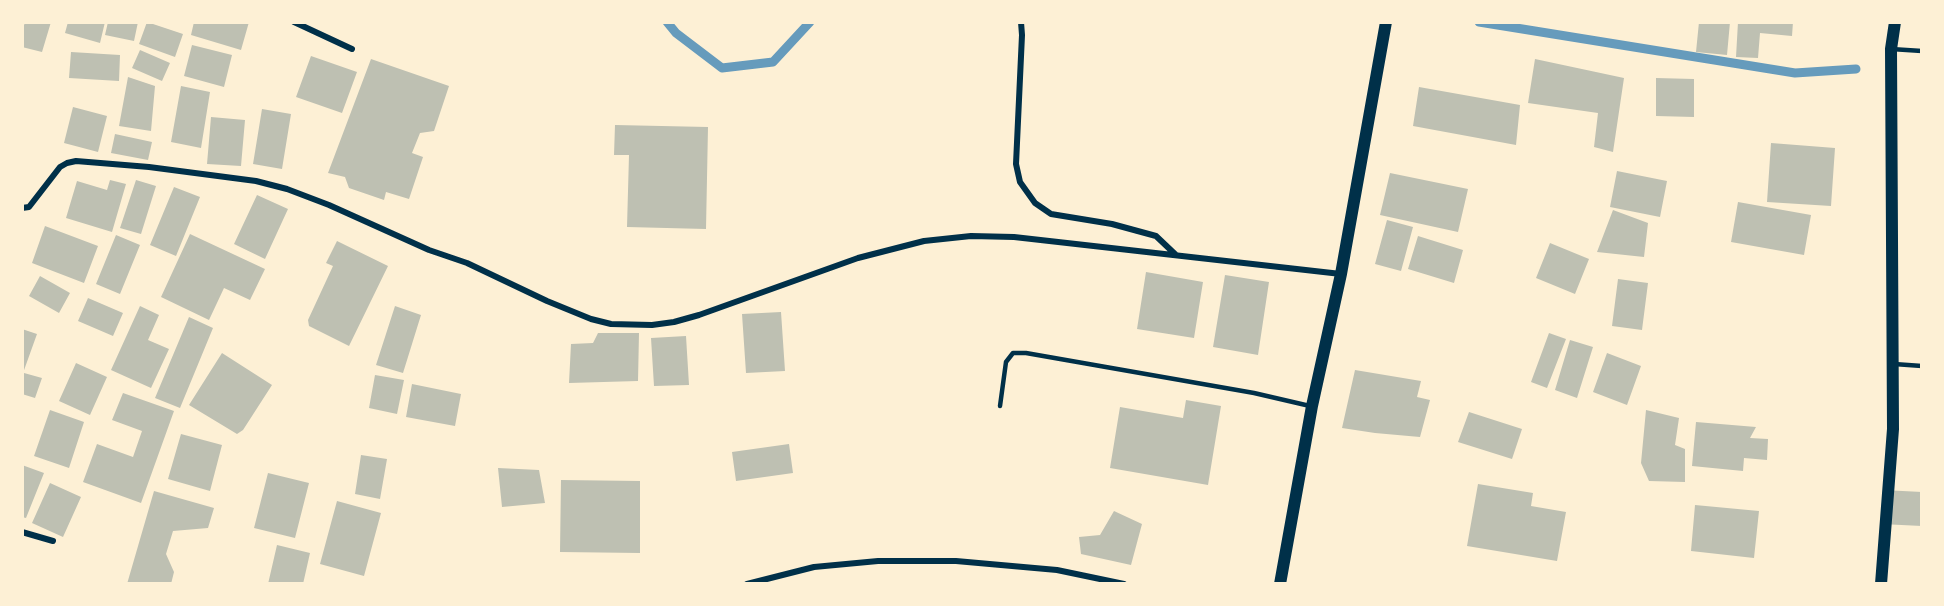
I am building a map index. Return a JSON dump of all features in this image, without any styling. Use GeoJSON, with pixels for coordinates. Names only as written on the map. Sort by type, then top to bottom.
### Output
{"type":"FeatureCollection","features":[{"type":"Feature","properties":{"kind":"main road"},"geometry":{"type":"LineString","coordinates":[[1280,584],[1312,406],[1341,274],[1386,22]]}},
{"type":"Feature","properties":{"kind":"main road"},"geometry":{"type":"LineString","coordinates":[[1881,584],[1893,429],[1892,49],[1895,22]]}},
{"type":"Feature","properties":{"kind":"street"},"geometry":{"type":"LineString","coordinates":[[294,22],[352,49]]}},
{"type":"Feature","properties":{"kind":"street"},"geometry":{"type":"LineString","coordinates":[[1021,22],[1016,164],[1020,182],[1035,203],[1051,214],[1112,224],[1156,236],[1176,255]]}},
{"type":"Feature","properties":{"kind":"street"},"geometry":{"type":"LineString","coordinates":[[22,208],[30,207],[60,167],[76,161],[256,181],[287,189],[329,205],[429,250],[467,263],[591,319],[611,324],[674,322],[858,258],[924,241],[971,236],[1014,237],[1341,274]]}},
{"type":"Feature","properties":{"kind":"street"},"geometry":{"type":"LineString","coordinates":[[22,532],[53,541]]}},
{"type":"Feature","properties":{"kind":"street"},"geometry":{"type":"LineString","coordinates":[[747,584],[814,567],[900,561],[956,561],[1057,570],[1124,584]]}},
{"type":"Feature","properties":{"kind":"lane"},"geometry":{"type":"LineString","coordinates":[[1892,49],[1922,51]]}},
{"type":"Feature","properties":{"kind":"lane"},"geometry":{"type":"LineString","coordinates":[[1000,406],[1006,362],[1013,353],[1026,353],[1254,393],[1312,406]]}},
{"type":"Feature","properties":{"kind":"lane"},"geometry":{"type":"LineString","coordinates":[[1893,364],[1922,366]]}},
{"type":"Feature","properties":{"kind":"building"},"geometry":{"type":"Polygon","coordinates":[[[25,22],[51,22],[42,52],[22,47],[25,22]]]}},
{"type":"Feature","properties":{"kind":"building"},"geometry":{"type":"Polygon","coordinates":[[[68,22],[105,22],[100,43],[65,33],[68,22]]]}},
{"type":"Feature","properties":{"kind":"building"},"geometry":{"type":"Polygon","coordinates":[[[108,22],[138,22],[134,41],[105,35],[108,22]]]}},
{"type":"Feature","properties":{"kind":"building"},"geometry":{"type":"Polygon","coordinates":[[[147,22],[183,34],[175,57],[139,44],[147,22]]]}},
{"type":"Feature","properties":{"kind":"building"},"geometry":{"type":"Polygon","coordinates":[[[194,22],[249,22],[241,50],[191,35],[194,22]]]}},
{"type":"Feature","properties":{"kind":"building"},"geometry":{"type":"Polygon","coordinates":[[[1699,22],[1730,22],[1727,55],[1696,52],[1699,22]]]}},
{"type":"Feature","properties":{"kind":"building"},"geometry":{"type":"Polygon","coordinates":[[[1738,22],[1793,22],[1792,36],[1760,33],[1758,58],[1736,57],[1738,22]]]}},
{"type":"Feature","properties":{"kind":"building"},"geometry":{"type":"Polygon","coordinates":[[[192,45],[232,55],[224,87],[184,76],[192,45]]]}},
{"type":"Feature","properties":{"kind":"building"},"geometry":{"type":"Polygon","coordinates":[[[140,50],[170,63],[162,81],[132,68],[140,50]]]}},
{"type":"Feature","properties":{"kind":"building"},"geometry":{"type":"Polygon","coordinates":[[[71,52],[120,55],[119,81],[69,78],[71,52]]]}},
{"type":"Feature","properties":{"kind":"building"},"geometry":{"type":"Polygon","coordinates":[[[311,56],[357,72],[342,113],[296,97],[311,56]]]}},
{"type":"Feature","properties":{"kind":"building"},"geometry":{"type":"Polygon","coordinates":[[[371,59],[449,86],[434,131],[420,133],[412,153],[423,157],[409,199],[386,192],[384,200],[349,188],[345,177],[328,173],[371,59]]]}},
{"type":"Feature","properties":{"kind":"building"},"geometry":{"type":"Polygon","coordinates":[[[1535,59],[1624,78],[1613,152],[1594,147],[1598,113],[1528,103],[1535,59]]]}},
{"type":"Feature","properties":{"kind":"building"},"geometry":{"type":"Polygon","coordinates":[[[128,77],[155,86],[151,131],[119,126],[128,77]]]}},
{"type":"Feature","properties":{"kind":"building"},"geometry":{"type":"Polygon","coordinates":[[[1656,78],[1694,79],[1694,117],[1656,116],[1656,78]]]}},
{"type":"Feature","properties":{"kind":"building"},"geometry":{"type":"Polygon","coordinates":[[[181,86],[210,92],[201,148],[171,142],[181,86]]]}},
{"type":"Feature","properties":{"kind":"building"},"geometry":{"type":"Polygon","coordinates":[[[1419,87],[1520,105],[1516,145],[1413,126],[1419,87]]]}},
{"type":"Feature","properties":{"kind":"building"},"geometry":{"type":"Polygon","coordinates":[[[73,107],[107,116],[98,152],[64,143],[73,107]]]}},
{"type":"Feature","properties":{"kind":"building"},"geometry":{"type":"Polygon","coordinates":[[[262,109],[291,114],[282,169],[253,164],[262,109]]]}},
{"type":"Feature","properties":{"kind":"building"},"geometry":{"type":"Polygon","coordinates":[[[211,117],[245,120],[241,166],[207,164],[211,117]]]}},
{"type":"Feature","properties":{"kind":"building"},"geometry":{"type":"Polygon","coordinates":[[[615,125],[708,127],[706,229],[627,227],[629,155],[614,155],[615,125]]]}},
{"type":"Feature","properties":{"kind":"building"},"geometry":{"type":"Polygon","coordinates":[[[115,134],[152,142],[148,160],[111,153],[115,134]]]}},
{"type":"Feature","properties":{"kind":"building"},"geometry":{"type":"Polygon","coordinates":[[[1771,143],[1835,148],[1831,206],[1767,202],[1771,143]]]}},
{"type":"Feature","properties":{"kind":"building"},"geometry":{"type":"Polygon","coordinates":[[[1617,171],[1667,181],[1660,217],[1610,207],[1617,171]]]}},
{"type":"Feature","properties":{"kind":"building"},"geometry":{"type":"Polygon","coordinates":[[[1390,173],[1468,189],[1458,232],[1380,215],[1390,173]]]}},
{"type":"Feature","properties":{"kind":"building"},"geometry":{"type":"Polygon","coordinates":[[[110,180],[126,184],[112,232],[66,218],[77,181],[107,190],[110,180]]]}},
{"type":"Feature","properties":{"kind":"building"},"geometry":{"type":"Polygon","coordinates":[[[136,180],[156,186],[141,234],[120,228],[136,180]]]}},
{"type":"Feature","properties":{"kind":"building"},"geometry":{"type":"Polygon","coordinates":[[[174,187],[200,197],[176,256],[150,245],[174,187]]]}},
{"type":"Feature","properties":{"kind":"building"},"geometry":{"type":"Polygon","coordinates":[[[257,195],[288,209],[265,259],[234,244],[257,195]]]}},
{"type":"Feature","properties":{"kind":"building"},"geometry":{"type":"Polygon","coordinates":[[[1738,202],[1811,215],[1804,255],[1731,242],[1738,202]]]}},
{"type":"Feature","properties":{"kind":"building"},"geometry":{"type":"Polygon","coordinates":[[[1613,210],[1648,223],[1644,257],[1597,252],[1613,210]]]}},
{"type":"Feature","properties":{"kind":"building"},"geometry":{"type":"Polygon","coordinates":[[[1387,220],[1413,227],[1401,271],[1375,264],[1387,220]]]}},
{"type":"Feature","properties":{"kind":"building"},"geometry":{"type":"Polygon","coordinates":[[[45,226],[98,246],[84,283],[32,263],[45,226]]]}},
{"type":"Feature","properties":{"kind":"building"},"geometry":{"type":"Polygon","coordinates":[[[190,234],[265,269],[250,300],[224,288],[209,320],[161,297],[190,234]]]}},
{"type":"Feature","properties":{"kind":"building"},"geometry":{"type":"Polygon","coordinates":[[[116,235],[140,245],[120,294],[96,284],[116,235]]]}},
{"type":"Feature","properties":{"kind":"building"},"geometry":{"type":"Polygon","coordinates":[[[1418,236],[1463,250],[1454,283],[1408,269],[1418,236]]]}},
{"type":"Feature","properties":{"kind":"building"},"geometry":{"type":"Polygon","coordinates":[[[337,241],[388,266],[349,346],[309,326],[308,320],[333,266],[326,263],[337,241]]]}},
{"type":"Feature","properties":{"kind":"building"},"geometry":{"type":"Polygon","coordinates":[[[1550,243],[1589,259],[1575,294],[1536,278],[1550,243]]]}},
{"type":"Feature","properties":{"kind":"building"},"geometry":{"type":"Polygon","coordinates":[[[1146,272],[1203,282],[1194,338],[1137,329],[1146,272]]]}},
{"type":"Feature","properties":{"kind":"building"},"geometry":{"type":"Polygon","coordinates":[[[1225,275],[1269,282],[1258,355],[1213,347],[1225,275]]]}},
{"type":"Feature","properties":{"kind":"building"},"geometry":{"type":"Polygon","coordinates":[[[40,276],[70,293],[59,313],[29,296],[40,276]]]}},
{"type":"Feature","properties":{"kind":"building"},"geometry":{"type":"Polygon","coordinates":[[[1618,279],[1648,283],[1642,330],[1612,326],[1618,279]]]}},
{"type":"Feature","properties":{"kind":"building"},"geometry":{"type":"Polygon","coordinates":[[[88,298],[123,313],[113,336],[78,321],[88,298]]]}},
{"type":"Feature","properties":{"kind":"building"},"geometry":{"type":"Polygon","coordinates":[[[140,306],[159,315],[148,340],[169,349],[151,388],[111,370],[140,306]]]}},
{"type":"Feature","properties":{"kind":"building"},"geometry":{"type":"Polygon","coordinates":[[[395,306],[421,315],[403,373],[376,365],[395,306]]]}},
{"type":"Feature","properties":{"kind":"building"},"geometry":{"type":"Polygon","coordinates":[[[781,312],[785,371],[746,373],[742,314],[781,312]]]}},
{"type":"Feature","properties":{"kind":"building"},"geometry":{"type":"Polygon","coordinates":[[[189,317],[213,328],[180,408],[155,398],[189,317]]]}},
{"type":"Feature","properties":{"kind":"building"},"geometry":{"type":"Polygon","coordinates":[[[22,329],[37,334],[23,373],[22,373],[22,329]]]}},
{"type":"Feature","properties":{"kind":"building"},"geometry":{"type":"Polygon","coordinates":[[[598,333],[639,333],[638,381],[569,383],[571,344],[593,343],[598,333]]]}},
{"type":"Feature","properties":{"kind":"building"},"geometry":{"type":"Polygon","coordinates":[[[1549,333],[1566,339],[1547,388],[1531,382],[1549,333]]]}},
{"type":"Feature","properties":{"kind":"building"},"geometry":{"type":"Polygon","coordinates":[[[686,336],[689,385],[654,386],[651,338],[686,336]]]}},
{"type":"Feature","properties":{"kind":"building"},"geometry":{"type":"Polygon","coordinates":[[[1570,340],[1593,347],[1577,398],[1555,390],[1570,340]]]}},
{"type":"Feature","properties":{"kind":"building"},"geometry":{"type":"Polygon","coordinates":[[[222,353],[272,385],[243,430],[237,434],[189,405],[222,353]]]}},
{"type":"Feature","properties":{"kind":"building"},"geometry":{"type":"Polygon","coordinates":[[[1607,353],[1641,366],[1627,405],[1593,392],[1607,353]]]}},
{"type":"Feature","properties":{"kind":"building"},"geometry":{"type":"Polygon","coordinates":[[[76,363],[107,377],[90,415],[59,401],[76,363]]]}},
{"type":"Feature","properties":{"kind":"building"},"geometry":{"type":"Polygon","coordinates":[[[1355,370],[1421,381],[1417,397],[1430,400],[1420,437],[1342,428],[1355,370]]]}},
{"type":"Feature","properties":{"kind":"building"},"geometry":{"type":"Polygon","coordinates":[[[24,373],[42,378],[35,398],[22,394],[24,373]]]}},
{"type":"Feature","properties":{"kind":"building"},"geometry":{"type":"Polygon","coordinates":[[[375,375],[404,380],[397,414],[369,408],[375,375]]]}},
{"type":"Feature","properties":{"kind":"building"},"geometry":{"type":"Polygon","coordinates":[[[412,384],[461,394],[455,426],[406,417],[412,384]]]}},
{"type":"Feature","properties":{"kind":"building"},"geometry":{"type":"Polygon","coordinates":[[[123,393],[174,411],[141,503],[83,482],[97,444],[133,457],[142,431],[112,420],[123,393]]]}},
{"type":"Feature","properties":{"kind":"building"},"geometry":{"type":"Polygon","coordinates":[[[1186,400],[1221,406],[1208,485],[1110,468],[1120,407],[1183,418],[1186,400]]]}},
{"type":"Feature","properties":{"kind":"building"},"geometry":{"type":"Polygon","coordinates":[[[50,410],[84,422],[69,468],[34,456],[50,410]]]}},
{"type":"Feature","properties":{"kind":"building"},"geometry":{"type":"Polygon","coordinates":[[[1646,410],[1679,418],[1675,445],[1685,449],[1685,482],[1649,481],[1641,463],[1646,410]]]}},
{"type":"Feature","properties":{"kind":"building"},"geometry":{"type":"Polygon","coordinates":[[[1469,412],[1522,429],[1512,459],[1458,442],[1469,412]]]}},
{"type":"Feature","properties":{"kind":"building"},"geometry":{"type":"Polygon","coordinates":[[[1696,422],[1756,427],[1750,438],[1768,439],[1767,460],[1744,458],[1743,471],[1692,466],[1696,422]]]}},
{"type":"Feature","properties":{"kind":"building"},"geometry":{"type":"Polygon","coordinates":[[[181,434],[222,445],[210,491],[168,479],[181,434]]]}},
{"type":"Feature","properties":{"kind":"building"},"geometry":{"type":"Polygon","coordinates":[[[789,444],[793,473],[736,481],[732,452],[789,444]]]}},
{"type":"Feature","properties":{"kind":"building"},"geometry":{"type":"Polygon","coordinates":[[[361,455],[387,459],[380,499],[355,494],[361,455]]]}},
{"type":"Feature","properties":{"kind":"building"},"geometry":{"type":"Polygon","coordinates":[[[22,465],[44,473],[26,518],[22,517],[22,465]]]}},
{"type":"Feature","properties":{"kind":"building"},"geometry":{"type":"Polygon","coordinates":[[[498,468],[539,470],[545,503],[502,507],[498,468]]]}},
{"type":"Feature","properties":{"kind":"building"},"geometry":{"type":"Polygon","coordinates":[[[268,473],[309,483],[295,538],[254,528],[268,473]]]}},
{"type":"Feature","properties":{"kind":"building"},"geometry":{"type":"Polygon","coordinates":[[[561,480],[640,481],[640,553],[560,552],[561,480]]]}},
{"type":"Feature","properties":{"kind":"building"},"geometry":{"type":"Polygon","coordinates":[[[50,483],[81,497],[63,537],[32,523],[50,483]]]}},
{"type":"Feature","properties":{"kind":"building"},"geometry":{"type":"Polygon","coordinates":[[[1478,484],[1533,493],[1531,506],[1566,512],[1557,561],[1467,546],[1478,484]]]}},
{"type":"Feature","properties":{"kind":"building"},"geometry":{"type":"Polygon","coordinates":[[[1883,490],[1922,492],[1922,526],[1881,524],[1883,490]]]}},
{"type":"Feature","properties":{"kind":"building"},"geometry":{"type":"Polygon","coordinates":[[[154,491],[214,508],[208,528],[173,531],[166,554],[174,572],[171,584],[127,584],[154,491]]]}},
{"type":"Feature","properties":{"kind":"building"},"geometry":{"type":"Polygon","coordinates":[[[337,501],[381,513],[364,576],[320,564],[337,501]]]}},
{"type":"Feature","properties":{"kind":"building"},"geometry":{"type":"Polygon","coordinates":[[[1695,505],[1759,511],[1754,558],[1691,551],[1695,505]]]}},
{"type":"Feature","properties":{"kind":"building"},"geometry":{"type":"Polygon","coordinates":[[[1114,511],[1142,524],[1131,565],[1081,554],[1079,537],[1100,535],[1114,511]]]}},
{"type":"Feature","properties":{"kind":"building"},"geometry":{"type":"Polygon","coordinates":[[[277,545],[310,553],[303,584],[268,584],[277,545]]]}},
{"type":"Feature","properties":{"kind":"waterway"},"geometry":{"type":"LineString","coordinates":[[667,22],[676,33],[722,68],[773,62],[810,22]]}},
{"type":"Feature","properties":{"kind":"waterway"},"geometry":{"type":"LineString","coordinates":[[1479,22],[1795,73],[1856,69]]}}]}
